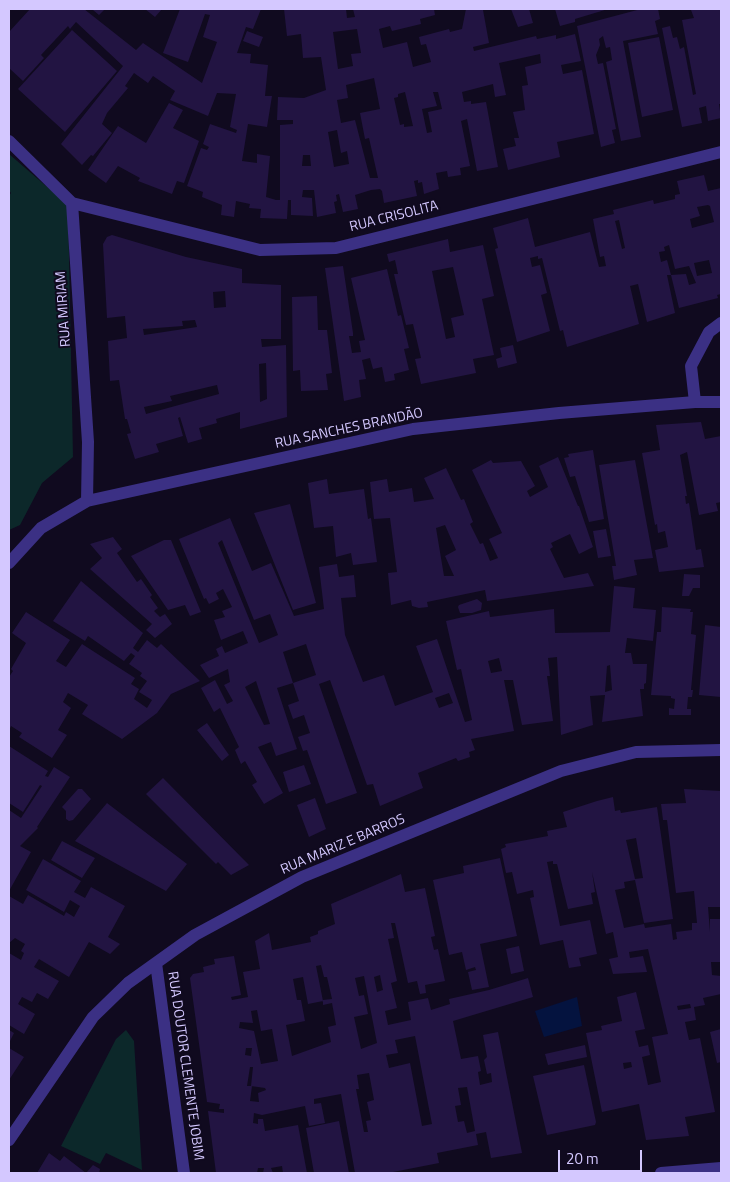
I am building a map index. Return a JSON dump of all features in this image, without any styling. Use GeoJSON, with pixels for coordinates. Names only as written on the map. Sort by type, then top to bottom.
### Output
{"type":"FeatureCollection","features":[{"type":"Feature","properties":{"kind":"street"},"geometry":{"type":"LineString","coordinates":[[9,141],[72,203]]}},
{"type":"Feature","properties":{"kind":"street","name":"RUA CRISOLITA"},"geometry":{"type":"LineString","coordinates":[[72,203],[260,250],[336,248],[721,152]]}},
{"type":"Feature","properties":{"kind":"street","name":"RUA MIRIAM"},"geometry":{"type":"LineString","coordinates":[[72,203],[88,442],[87,501]]}},
{"type":"Feature","properties":{"kind":"street"},"geometry":{"type":"LineString","coordinates":[[695,402],[691,366],[709,332],[721,323]]}},
{"type":"Feature","properties":{"kind":"street","name":"RUA SANCHES BRANDÃO"},"geometry":{"type":"LineString","coordinates":[[9,563],[41,528],[87,501],[413,429],[559,413],[695,402],[721,402]]}},
{"type":"Feature","properties":{"kind":"street","name":"RUA MARIZ E BARROS"},"geometry":{"type":"LineString","coordinates":[[9,1140],[93,1017],[128,983],[195,935],[302,877],[561,771],[636,752],[721,750]]}},
{"type":"Feature","properties":{"kind":"street","name":"RUA DOUTOR CLEMENTE JOBIM"},"geometry":{"type":"LineString","coordinates":[[156,963],[184,1173]]}},
{"type":"Feature","properties":{"kind":"street"},"geometry":{"type":"LineString","coordinates":[[661,1173],[721,1168]]}},
{"type":"Feature","properties":{"kind":"green space"},"geometry":{"type":"Polygon","coordinates":[[[9,154],[68,205],[73,457],[42,483],[20,525],[9,530],[9,196],[11,193],[9,190],[9,154]]]}},
{"type":"Feature","properties":{"kind":"green space"},"geometry":{"type":"Polygon","coordinates":[[[126,1030],[134,1041],[142,1170],[106,1153],[100,1164],[61,1146],[116,1039],[126,1030]]]}},
{"type":"Feature","properties":{"kind":"water"},"geometry":{"type":"Polygon","coordinates":[[[577,997],[582,1026],[544,1037],[535,1011],[577,997]]]}},
{"type":"Feature","properties":{"kind":"building"},"geometry":{"type":"Polygon","coordinates":[[[30,9],[84,9],[136,50],[143,43],[202,83],[217,42],[203,37],[210,15],[205,14],[188,62],[163,53],[180,9],[261,9],[253,29],[246,27],[237,53],[251,54],[250,63],[268,65],[265,96],[272,96],[267,127],[248,124],[242,161],[257,163],[257,154],[270,156],[266,197],[276,200],[280,200],[280,125],[293,124],[293,120],[277,120],[278,97],[304,98],[326,90],[321,57],[303,58],[301,34],[287,36],[284,9],[346,9],[347,18],[355,17],[353,9],[434,9],[435,15],[420,19],[421,24],[392,31],[390,26],[379,29],[383,48],[407,42],[413,67],[431,62],[426,44],[421,45],[419,37],[449,29],[450,32],[462,29],[466,9],[487,9],[483,10],[489,43],[473,47],[474,51],[536,36],[537,39],[556,35],[556,39],[575,34],[581,61],[561,65],[563,74],[582,70],[594,134],[557,142],[560,157],[508,170],[503,149],[516,146],[514,138],[519,138],[513,112],[525,110],[522,86],[528,85],[525,67],[541,63],[540,54],[499,63],[506,95],[495,97],[493,84],[462,92],[464,102],[471,101],[471,104],[486,102],[498,167],[477,171],[467,119],[461,121],[470,166],[460,168],[461,175],[448,177],[447,171],[436,173],[439,189],[424,194],[422,182],[414,181],[417,196],[384,203],[380,189],[371,190],[355,195],[358,209],[343,212],[339,194],[336,195],[337,201],[334,202],[336,213],[317,217],[314,190],[303,190],[302,197],[312,198],[313,216],[291,215],[291,200],[288,200],[287,219],[260,218],[261,209],[249,208],[250,204],[236,201],[234,217],[221,215],[222,205],[202,197],[203,192],[187,186],[201,148],[207,150],[209,147],[203,144],[210,124],[236,133],[237,130],[230,127],[236,94],[217,93],[208,116],[170,100],[175,91],[153,76],[148,83],[134,73],[125,86],[128,88],[107,113],[102,124],[112,133],[93,156],[91,155],[82,165],[61,144],[123,66],[76,22],[70,29],[68,26],[41,55],[44,58],[23,81],[9,68],[9,32],[30,9]],[[357,29],[333,32],[338,69],[353,66],[351,54],[361,53],[357,29]],[[374,78],[346,85],[348,98],[337,100],[341,123],[355,120],[370,178],[378,178],[369,138],[365,139],[360,113],[380,109],[374,78]],[[405,92],[398,94],[398,97],[394,98],[400,125],[404,124],[404,127],[413,126],[405,92]],[[433,92],[437,106],[422,109],[427,133],[432,132],[428,112],[442,109],[438,92],[433,92]],[[337,130],[328,132],[334,167],[349,164],[347,151],[341,153],[337,130]],[[303,155],[302,166],[311,166],[310,155],[303,155]]]}},
{"type":"Feature","properties":{"kind":"building"},"geometry":{"type":"Polygon","coordinates":[[[105,9],[99,15],[93,10],[105,9]]]}},
{"type":"Feature","properties":{"kind":"building"},"geometry":{"type":"Polygon","coordinates":[[[145,9],[162,9],[155,17],[145,9]]]}},
{"type":"Feature","properties":{"kind":"building"},"geometry":{"type":"Polygon","coordinates":[[[511,9],[529,9],[533,23],[518,27],[511,9]]]}},
{"type":"Feature","properties":{"kind":"building"},"geometry":{"type":"Polygon","coordinates":[[[555,9],[608,9],[575,19],[575,22],[560,26],[555,9]]]}},
{"type":"Feature","properties":{"kind":"building"},"geometry":{"type":"Polygon","coordinates":[[[641,9],[658,9],[660,19],[655,21],[658,34],[623,41],[641,137],[621,141],[606,62],[612,60],[610,47],[606,48],[603,36],[599,39],[600,45],[596,55],[598,64],[603,63],[616,129],[612,130],[615,143],[601,147],[577,26],[641,9]]]}},
{"type":"Feature","properties":{"kind":"building"},"geometry":{"type":"Polygon","coordinates":[[[721,9],[721,104],[719,104],[721,118],[708,121],[706,106],[699,108],[702,123],[682,127],[662,28],[670,26],[673,38],[677,37],[680,49],[684,47],[693,95],[696,94],[682,20],[694,18],[691,10],[721,9]]]}},
{"type":"Feature","properties":{"kind":"building"},"geometry":{"type":"Polygon","coordinates":[[[72,30],[117,71],[65,132],[18,89],[72,30]]]}},
{"type":"Feature","properties":{"kind":"building"},"geometry":{"type":"Polygon","coordinates":[[[247,31],[263,37],[259,47],[243,41],[247,31]]]}},
{"type":"Feature","properties":{"kind":"building"},"geometry":{"type":"Polygon","coordinates":[[[659,37],[673,110],[642,117],[628,43],[659,37]]]}},
{"type":"Feature","properties":{"kind":"building"},"geometry":{"type":"Polygon","coordinates":[[[169,103],[183,110],[173,128],[199,141],[184,183],[177,181],[172,194],[138,181],[140,178],[118,166],[106,183],[88,170],[118,126],[146,143],[169,103]]]}},
{"type":"Feature","properties":{"kind":"building"},"geometry":{"type":"Polygon","coordinates":[[[704,175],[708,191],[721,188],[721,294],[717,295],[718,298],[679,308],[671,275],[667,275],[675,313],[647,322],[638,284],[630,286],[639,324],[567,347],[563,330],[560,331],[542,258],[538,259],[538,256],[530,258],[532,267],[540,265],[547,293],[541,295],[550,331],[517,342],[495,249],[498,248],[493,228],[528,218],[535,247],[590,232],[599,267],[606,266],[604,256],[600,257],[593,219],[614,214],[613,210],[653,200],[654,204],[675,199],[675,195],[680,194],[677,181],[704,175]],[[710,206],[697,207],[700,216],[690,219],[692,228],[714,222],[710,206]],[[619,220],[615,221],[622,249],[625,248],[619,220]],[[669,245],[664,247],[665,251],[659,252],[661,262],[667,260],[671,275],[686,274],[689,285],[696,283],[689,266],[675,269],[669,245]],[[709,260],[694,263],[697,276],[712,273],[709,260]]]}},
{"type":"Feature","properties":{"kind":"building"},"geometry":{"type":"Polygon","coordinates":[[[112,235],[186,257],[242,269],[242,283],[281,285],[281,339],[261,339],[262,347],[286,345],[287,417],[240,429],[240,412],[216,419],[217,423],[199,428],[202,439],[188,443],[180,417],[178,418],[183,436],[156,444],[159,452],[135,459],[127,434],[131,433],[127,419],[125,419],[119,380],[110,381],[108,341],[127,338],[125,316],[107,318],[103,244],[107,237],[112,235]],[[225,291],[213,292],[214,308],[226,307],[225,291]],[[195,320],[182,321],[183,326],[143,329],[144,335],[197,327],[195,320]],[[266,363],[259,364],[260,402],[267,399],[266,363]],[[217,385],[170,396],[172,401],[144,407],[146,414],[219,394],[217,385]]]}},
{"type":"Feature","properties":{"kind":"building"},"geometry":{"type":"Polygon","coordinates":[[[448,239],[450,252],[483,245],[494,296],[482,299],[494,355],[473,359],[476,373],[421,384],[415,359],[421,358],[413,324],[406,325],[394,274],[398,274],[395,260],[389,262],[387,254],[448,239]],[[453,267],[432,271],[446,339],[455,337],[451,318],[464,315],[453,267]]]}},
{"type":"Feature","properties":{"kind":"building"},"geometry":{"type":"Polygon","coordinates":[[[343,266],[353,333],[353,336],[349,336],[352,353],[361,352],[359,341],[365,340],[351,278],[387,269],[398,316],[401,315],[409,348],[404,349],[409,370],[394,374],[395,380],[385,382],[382,367],[373,369],[370,358],[362,360],[366,379],[359,380],[361,397],[344,401],[325,268],[343,266]]]}},
{"type":"Feature","properties":{"kind":"building"},"geometry":{"type":"Polygon","coordinates":[[[317,296],[318,330],[327,330],[332,373],[326,374],[328,390],[301,391],[300,370],[293,371],[292,297],[317,296]]]}},
{"type":"Feature","properties":{"kind":"building"},"geometry":{"type":"Polygon","coordinates":[[[513,345],[517,363],[498,368],[496,359],[502,357],[500,348],[513,345]]]}},
{"type":"Feature","properties":{"kind":"building"},"geometry":{"type":"Polygon","coordinates":[[[701,422],[705,439],[721,436],[721,502],[716,503],[718,511],[699,515],[687,452],[680,455],[687,496],[685,496],[686,504],[689,503],[696,550],[701,549],[704,567],[659,572],[655,550],[668,547],[665,531],[658,533],[657,524],[655,525],[642,453],[660,450],[656,425],[701,422]]]}},
{"type":"Feature","properties":{"kind":"building"},"geometry":{"type":"Polygon","coordinates":[[[593,450],[604,519],[589,522],[575,476],[570,477],[564,458],[569,457],[568,454],[593,450]]]}},
{"type":"Feature","properties":{"kind":"building"},"geometry":{"type":"Polygon","coordinates":[[[558,457],[579,506],[593,547],[579,554],[570,534],[551,543],[553,547],[550,549],[564,578],[588,573],[594,586],[487,601],[485,590],[427,602],[428,607],[419,608],[412,606],[411,600],[391,605],[388,573],[397,572],[390,518],[374,519],[370,482],[387,479],[389,492],[412,488],[414,502],[434,499],[424,478],[446,468],[461,500],[464,499],[473,522],[470,524],[480,544],[483,543],[490,561],[498,558],[489,539],[502,533],[472,470],[491,460],[493,463],[521,461],[535,486],[527,491],[530,497],[548,487],[539,466],[558,457]],[[445,525],[436,528],[444,576],[454,576],[445,556],[456,550],[445,525]]]}},
{"type":"Feature","properties":{"kind":"building"},"geometry":{"type":"Polygon","coordinates":[[[635,460],[653,558],[634,560],[637,575],[614,580],[612,566],[616,566],[599,465],[635,460]]]}},
{"type":"Feature","properties":{"kind":"building"},"geometry":{"type":"Polygon","coordinates":[[[327,479],[329,494],[364,489],[368,519],[371,518],[377,562],[353,565],[351,553],[336,557],[333,526],[314,528],[308,483],[327,479]]]}},
{"type":"Feature","properties":{"kind":"building"},"geometry":{"type":"Polygon","coordinates":[[[290,504],[316,603],[293,610],[254,513],[290,504]]]}},
{"type":"Feature","properties":{"kind":"building"},"geometry":{"type":"Polygon","coordinates":[[[230,518],[252,571],[271,563],[294,616],[324,609],[319,567],[337,564],[339,577],[354,575],[356,597],[341,598],[345,635],[363,682],[384,675],[395,706],[433,692],[416,646],[437,639],[465,722],[472,720],[461,669],[457,670],[446,621],[489,611],[490,617],[554,609],[555,633],[610,632],[614,586],[635,588],[633,608],[656,610],[653,641],[627,638],[625,653],[631,653],[633,664],[647,664],[646,683],[644,684],[644,689],[640,689],[643,716],[602,722],[605,695],[590,696],[593,725],[561,735],[557,657],[548,658],[550,676],[547,676],[553,721],[522,725],[513,680],[504,680],[514,731],[471,739],[475,750],[469,752],[470,757],[458,761],[456,758],[418,773],[423,788],[380,806],[373,784],[367,785],[330,680],[319,684],[357,793],[326,804],[307,750],[303,751],[298,737],[310,733],[304,715],[293,719],[288,705],[299,701],[293,683],[277,688],[297,749],[276,756],[271,742],[258,747],[283,793],[264,804],[252,785],[257,782],[245,761],[241,764],[235,750],[239,747],[220,708],[214,712],[201,688],[215,680],[227,704],[233,701],[224,685],[230,682],[228,669],[209,678],[200,665],[219,656],[216,649],[222,646],[225,653],[248,643],[243,631],[221,640],[214,620],[225,617],[222,611],[232,607],[223,589],[216,593],[219,599],[209,604],[206,598],[204,599],[179,539],[230,518]],[[222,540],[218,543],[259,643],[278,635],[270,614],[254,620],[222,540]],[[306,644],[283,652],[293,683],[316,675],[306,644]],[[499,658],[488,661],[491,673],[502,671],[499,658]],[[610,665],[607,666],[605,692],[612,690],[610,665]],[[256,681],[245,687],[264,725],[270,724],[256,681]],[[449,693],[435,698],[439,708],[453,703],[449,693]]]}},
{"type":"Feature","properties":{"kind":"building"},"geometry":{"type":"Polygon","coordinates":[[[606,529],[611,556],[598,558],[593,531],[606,529]]]}},
{"type":"Feature","properties":{"kind":"building"},"geometry":{"type":"Polygon","coordinates":[[[113,537],[122,549],[117,553],[137,582],[141,579],[152,595],[150,597],[158,608],[154,611],[160,617],[165,614],[172,624],[155,638],[146,630],[152,624],[90,569],[102,558],[90,544],[113,537]]]}},
{"type":"Feature","properties":{"kind":"building"},"geometry":{"type":"Polygon","coordinates":[[[164,540],[171,540],[201,612],[190,616],[185,605],[168,610],[131,556],[164,540]]]}},
{"type":"Feature","properties":{"kind":"building"},"geometry":{"type":"Polygon","coordinates":[[[684,574],[700,575],[700,588],[693,588],[689,596],[682,596],[684,574]]]}},
{"type":"Feature","properties":{"kind":"building"},"geometry":{"type":"Polygon","coordinates":[[[81,581],[143,633],[133,648],[138,652],[147,640],[157,648],[161,644],[200,681],[171,694],[157,713],[122,739],[82,714],[88,705],[68,693],[63,702],[71,708],[58,730],[67,735],[52,758],[19,737],[22,733],[11,726],[9,731],[9,677],[13,671],[11,669],[26,643],[12,633],[26,612],[70,640],[56,661],[66,667],[82,644],[135,678],[131,684],[139,689],[134,699],[147,708],[152,700],[139,692],[147,681],[140,676],[142,673],[129,664],[135,656],[131,653],[124,661],[88,636],[85,641],[53,621],[81,581]]]}},
{"type":"Feature","properties":{"kind":"building"},"geometry":{"type":"Polygon","coordinates":[[[477,599],[482,603],[481,610],[472,613],[460,613],[459,605],[477,599]]]}},
{"type":"Feature","properties":{"kind":"building"},"geometry":{"type":"Polygon","coordinates":[[[662,607],[691,609],[690,612],[693,612],[691,634],[696,635],[691,690],[693,690],[692,697],[688,697],[687,709],[691,709],[691,715],[669,715],[669,708],[674,709],[675,699],[671,698],[671,696],[651,695],[657,632],[661,632],[662,607]]]}},
{"type":"Feature","properties":{"kind":"building"},"geometry":{"type":"Polygon","coordinates":[[[705,625],[721,627],[721,697],[699,695],[705,625]]]}},
{"type":"Feature","properties":{"kind":"building"},"geometry":{"type":"Polygon","coordinates":[[[207,723],[229,755],[222,761],[197,730],[207,723]]]}},
{"type":"Feature","properties":{"kind":"building"},"geometry":{"type":"Polygon","coordinates":[[[9,746],[48,771],[45,776],[48,777],[54,767],[70,777],[38,828],[20,846],[31,852],[9,891],[9,810],[21,818],[42,786],[40,785],[23,812],[9,803],[9,746]]]}},
{"type":"Feature","properties":{"kind":"building"},"geometry":{"type":"Polygon","coordinates":[[[304,765],[311,784],[289,792],[283,772],[304,765]]]}},
{"type":"Feature","properties":{"kind":"building"},"geometry":{"type":"Polygon","coordinates":[[[163,778],[249,865],[231,875],[218,862],[216,864],[146,794],[163,778]]]}},
{"type":"Feature","properties":{"kind":"building"},"geometry":{"type":"Polygon","coordinates":[[[78,789],[82,789],[91,799],[73,820],[69,821],[66,819],[66,811],[62,807],[78,789]]]}},
{"type":"Feature","properties":{"kind":"building"},"geometry":{"type":"Polygon","coordinates":[[[684,789],[721,791],[721,907],[708,907],[710,932],[710,919],[721,919],[721,962],[711,962],[712,975],[721,976],[721,994],[703,998],[705,1005],[694,1007],[696,1020],[685,1022],[689,1040],[700,1038],[715,1112],[685,1117],[689,1136],[646,1140],[639,1104],[602,1112],[586,1033],[602,1030],[601,1026],[622,1021],[617,997],[636,992],[645,1029],[635,1031],[639,1047],[648,1045],[650,1055],[642,1057],[648,1085],[661,1082],[652,1037],[668,1034],[648,949],[629,952],[630,958],[643,956],[647,972],[613,974],[609,959],[618,957],[613,932],[606,934],[592,872],[595,892],[591,893],[593,904],[568,909],[557,864],[553,864],[553,861],[547,862],[560,926],[590,920],[597,954],[579,958],[581,966],[569,968],[563,940],[540,945],[530,898],[534,897],[533,890],[517,894],[512,872],[506,873],[501,849],[506,847],[505,844],[548,836],[547,831],[567,827],[563,812],[597,801],[613,797],[615,811],[620,810],[621,813],[657,807],[673,919],[644,923],[635,880],[624,882],[625,888],[615,890],[624,928],[644,924],[645,928],[671,924],[673,940],[677,939],[676,932],[692,930],[692,923],[697,923],[694,891],[676,893],[667,820],[663,820],[661,804],[686,803],[684,789]],[[636,838],[626,840],[635,879],[643,878],[636,838]],[[690,1004],[677,1006],[678,1010],[691,1008],[690,1004]],[[631,1062],[623,1063],[624,1069],[632,1067],[631,1062]]]}},
{"type":"Feature","properties":{"kind":"building"},"geometry":{"type":"Polygon","coordinates":[[[315,798],[326,829],[309,837],[297,805],[315,798]]]}},
{"type":"Feature","properties":{"kind":"building"},"geometry":{"type":"Polygon","coordinates":[[[107,803],[187,864],[166,891],[75,841],[107,803]]]}},
{"type":"Feature","properties":{"kind":"building"},"geometry":{"type":"Polygon","coordinates":[[[62,841],[95,858],[82,878],[51,860],[62,841]]]}},
{"type":"Feature","properties":{"kind":"building"},"geometry":{"type":"Polygon","coordinates":[[[500,858],[517,936],[480,944],[489,987],[472,990],[468,972],[476,970],[475,967],[466,970],[462,952],[449,955],[433,880],[464,873],[463,866],[500,858]]]}},
{"type":"Feature","properties":{"kind":"building"},"geometry":{"type":"Polygon","coordinates":[[[43,859],[81,881],[74,892],[85,898],[91,887],[125,906],[108,937],[120,944],[110,954],[89,942],[69,977],[39,959],[34,967],[59,981],[48,999],[37,993],[32,1002],[22,997],[18,1004],[35,1014],[24,1034],[9,1025],[9,953],[21,960],[24,953],[21,951],[25,944],[15,938],[9,943],[9,896],[23,904],[28,895],[64,916],[66,912],[74,917],[80,906],[70,900],[64,912],[26,890],[43,859]]]}},
{"type":"Feature","properties":{"kind":"building"},"geometry":{"type":"Polygon","coordinates":[[[401,874],[405,892],[425,888],[435,936],[431,937],[434,950],[438,949],[445,981],[425,985],[426,993],[420,994],[417,981],[408,983],[395,923],[391,923],[394,938],[388,939],[397,981],[391,983],[397,1008],[385,1011],[388,1025],[411,1020],[408,1002],[428,998],[431,1010],[450,1004],[449,999],[489,990],[528,978],[533,997],[453,1021],[461,1059],[478,1056],[481,1071],[478,1072],[480,1085],[492,1082],[491,1073],[487,1074],[484,1060],[487,1057],[483,1035],[498,1032],[522,1153],[491,1158],[486,1132],[476,1134],[478,1145],[437,1153],[439,1163],[388,1173],[355,1173],[341,1094],[314,1099],[314,1104],[321,1103],[325,1123],[309,1126],[305,1106],[262,1115],[254,1113],[253,1123],[258,1124],[258,1119],[263,1119],[265,1131],[298,1125],[307,1173],[283,1173],[282,1166],[271,1168],[273,1173],[263,1173],[264,1168],[258,1168],[257,1173],[216,1173],[208,1111],[224,1113],[224,1109],[219,1109],[220,1104],[207,1102],[190,978],[193,974],[204,972],[203,967],[215,964],[214,959],[234,956],[241,995],[231,997],[232,1000],[248,997],[243,972],[260,969],[255,941],[269,933],[272,950],[311,942],[310,937],[318,934],[318,931],[335,924],[331,904],[401,874]],[[321,965],[316,966],[323,1001],[332,999],[327,977],[324,977],[321,965]],[[380,975],[374,977],[377,992],[383,990],[380,975]],[[364,976],[355,978],[359,996],[364,995],[368,1014],[354,1017],[361,1049],[377,1043],[364,976]],[[303,977],[293,979],[297,1000],[301,1000],[305,1021],[286,1025],[292,1056],[331,1042],[328,1027],[336,1025],[332,1003],[323,1005],[323,1001],[308,1004],[303,977]],[[257,1010],[251,1011],[253,1023],[240,1022],[239,1028],[254,1031],[261,1064],[278,1061],[272,1029],[261,1031],[257,1010]],[[415,1036],[395,1040],[398,1053],[386,1055],[389,1068],[410,1063],[422,1126],[432,1124],[415,1036]],[[246,1048],[245,1055],[251,1056],[252,1048],[246,1048]],[[250,1067],[247,1086],[251,1086],[253,1067],[250,1067]],[[369,1073],[357,1075],[359,1089],[356,1089],[364,1132],[368,1132],[366,1121],[371,1120],[367,1102],[374,1100],[369,1073]],[[252,1086],[250,1101],[259,1102],[258,1093],[266,1090],[265,1088],[252,1086]],[[467,1087],[458,1088],[461,1105],[455,1106],[458,1122],[464,1121],[467,1133],[475,1131],[467,1087]]]}},
{"type":"Feature","properties":{"kind":"building"},"geometry":{"type":"Polygon","coordinates":[[[519,946],[524,971],[511,974],[506,949],[519,946]]]}},
{"type":"Feature","properties":{"kind":"building"},"geometry":{"type":"Polygon","coordinates":[[[721,1029],[721,1062],[717,1063],[710,1032],[721,1029]]]}},
{"type":"Feature","properties":{"kind":"building"},"geometry":{"type":"Polygon","coordinates":[[[9,1030],[14,1033],[9,1043],[9,1030]]]}},
{"type":"Feature","properties":{"kind":"building"},"geometry":{"type":"Polygon","coordinates":[[[585,1045],[587,1057],[548,1065],[545,1054],[585,1045]]]}},
{"type":"Feature","properties":{"kind":"building"},"geometry":{"type":"Polygon","coordinates":[[[9,1048],[24,1057],[9,1080],[9,1048]]]}},
{"type":"Feature","properties":{"kind":"building"},"geometry":{"type":"Polygon","coordinates":[[[584,1065],[596,1122],[595,1125],[547,1135],[533,1076],[584,1065]]]}},
{"type":"Feature","properties":{"kind":"building"},"geometry":{"type":"Polygon","coordinates":[[[339,1121],[349,1173],[314,1173],[306,1128],[339,1121]]]}},
{"type":"Feature","properties":{"kind":"building"},"geometry":{"type":"Polygon","coordinates":[[[49,1153],[60,1161],[64,1156],[86,1173],[37,1173],[49,1153]]]}},
{"type":"Feature","properties":{"kind":"building"},"geometry":{"type":"Polygon","coordinates":[[[93,1165],[100,1169],[99,1173],[86,1173],[93,1165]]]}}]}
